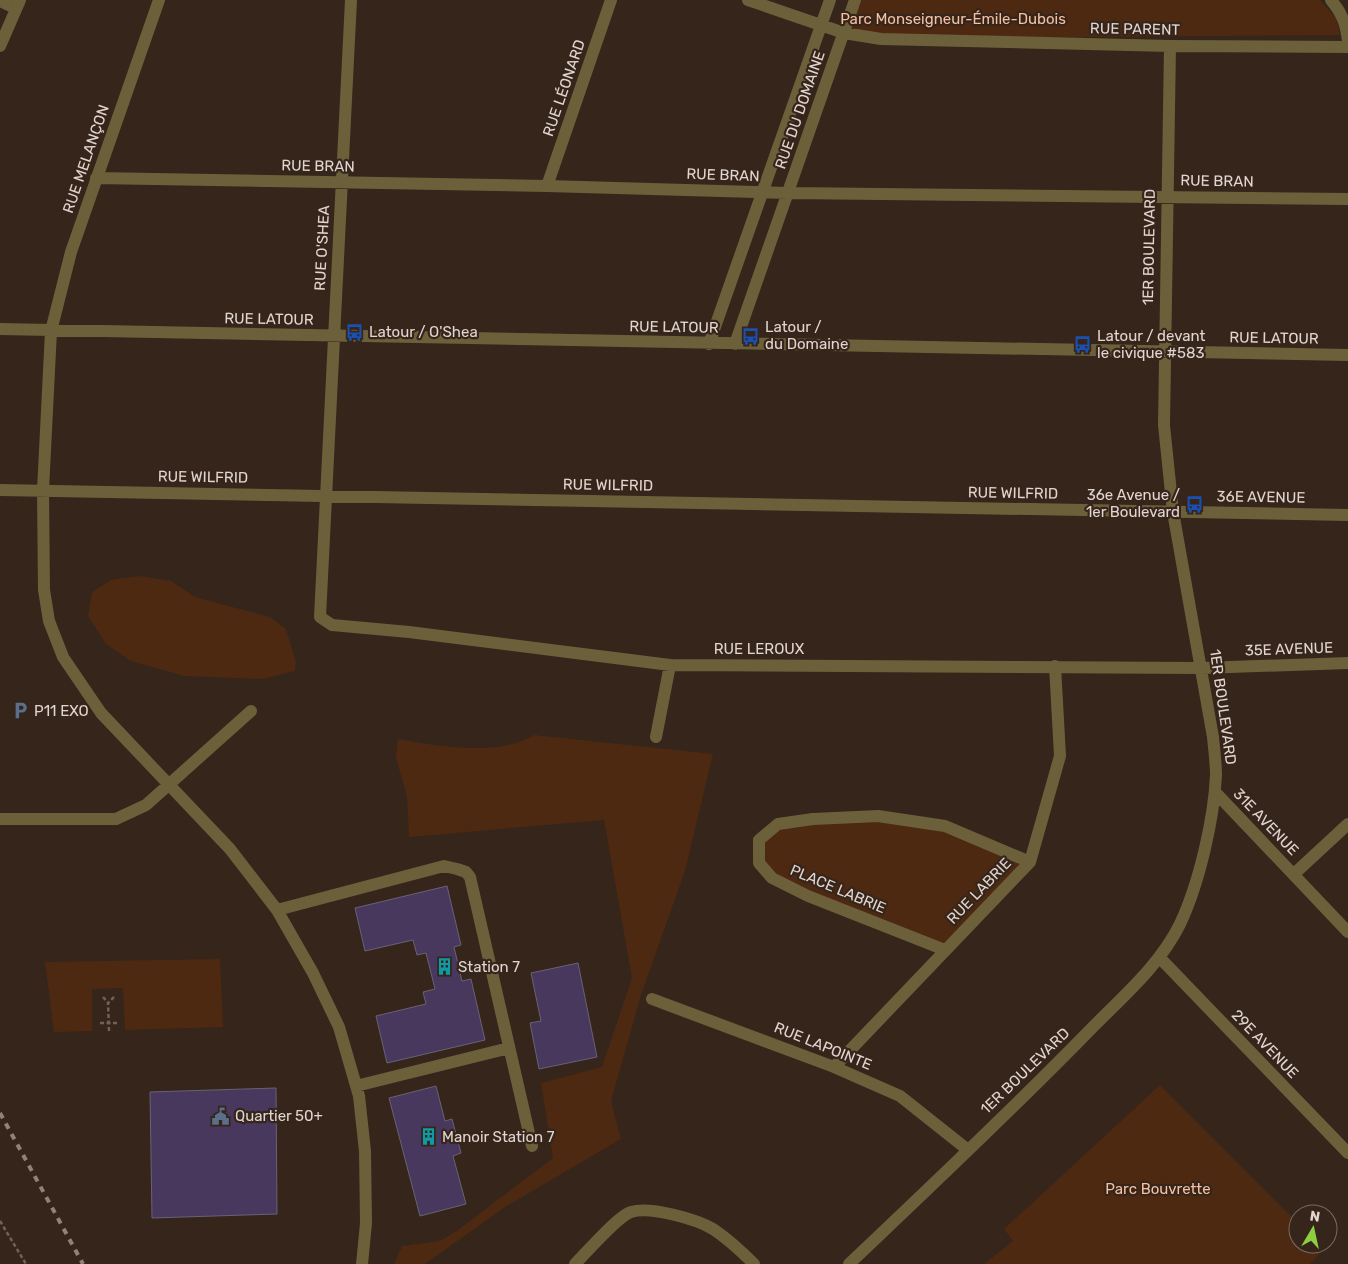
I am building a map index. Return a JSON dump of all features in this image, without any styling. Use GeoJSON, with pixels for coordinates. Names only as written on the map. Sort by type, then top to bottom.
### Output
{"type":"FeatureCollection","features":[{"type":"Feature","properties":{"kind":"street","name":"RUE MELANÇON"},"geometry":{"type":"LineString","coordinates":[[159,0],[63,278],[52,331],[43,490],[44,590],[49,621],[63,658],[101,714],[230,850],[277,910],[313,973],[339,1027],[356,1086],[365,1151],[366,1223],[362,1264]]}},
{"type":"Feature","properties":{"kind":"street","name":"RUE O'SHEA"},"geometry":{"type":"LineString","coordinates":[[320,617],[351,0]]}},
{"type":"Feature","properties":{"kind":"street","name":"RUE LÉONARD"},"geometry":{"type":"LineString","coordinates":[[547,186],[611,0]]}},
{"type":"Feature","properties":{"kind":"street","name":"RUE PARENT"},"geometry":{"type":"LineString","coordinates":[[748,0],[844,33],[881,39],[1170,46],[1348,47]]}},
{"type":"Feature","properties":{"kind":"street","name":"RUE DU DOMAINE"},"geometry":{"type":"LineString","coordinates":[[709,344],[830,0]]}},
{"type":"Feature","properties":{"kind":"street","name":"RUE DU DOMAINE"},"geometry":{"type":"LineString","coordinates":[[735,344],[855,0]]}},
{"type":"Feature","properties":{"kind":"street"},"geometry":{"type":"LineString","coordinates":[[1332,0],[1341,12],[1346,25],[1348,41]]}},
{"type":"Feature","properties":{"kind":"street"},"geometry":{"type":"LineString","coordinates":[[0,1],[18,4],[0,46]]}},
{"type":"Feature","properties":{"kind":"street","name":"1ER BOULEVARD"},"geometry":{"type":"LineString","coordinates":[[849,1264],[1066,1054],[1159,957],[1179,925],[1201,860],[1216,772],[1213,737],[1202,668],[1173,512],[1164,425],[1166,196],[1170,46]]}},
{"type":"Feature","properties":{"kind":"street","name":"RUE BRAN"},"geometry":{"type":"LineString","coordinates":[[96,178],[547,186],[763,193],[1348,199]]}},
{"type":"Feature","properties":{"kind":"street","name":"RUE LATOUR"},"geometry":{"type":"LineString","coordinates":[[0,329],[1348,356]]}},
{"type":"Feature","properties":{"kind":"street","name":"RUE WILFRID"},"geometry":{"type":"LineString","coordinates":[[0,490],[1173,512]]}},
{"type":"Feature","properties":{"kind":"street","name":"36E AVENUE"},"geometry":{"type":"LineString","coordinates":[[1173,512],[1348,515]]}},
{"type":"Feature","properties":{"kind":"street","name":"RUE LEROUX"},"geometry":{"type":"LineString","coordinates":[[320,617],[332,625],[409,632],[670,665],[1202,668]]}},
{"type":"Feature","properties":{"kind":"street","name":"35E AVENUE"},"geometry":{"type":"LineString","coordinates":[[1202,668],[1348,663]]}},
{"type":"Feature","properties":{"kind":"street"},"geometry":{"type":"LineString","coordinates":[[656,737],[670,665]]}},
{"type":"Feature","properties":{"kind":"street","name":"RUE LABRIE"},"geometry":{"type":"LineString","coordinates":[[834,1067],[1030,862],[1060,756],[1055,666]]}},
{"type":"Feature","properties":{"kind":"street"},"geometry":{"type":"LineString","coordinates":[[0,819],[116,819],[146,805],[251,711]]}},
{"type":"Feature","properties":{"kind":"street","name":"31E AVENUE"},"geometry":{"type":"LineString","coordinates":[[1214,792],[1348,932]]}},
{"type":"Feature","properties":{"kind":"street","name":"PLACE LABRIE"},"geometry":{"type":"LineString","coordinates":[[945,950],[808,896],[772,878],[759,863],[759,840],[778,824],[813,819],[878,816],[945,826],[1030,862]]}},
{"type":"Feature","properties":{"kind":"street","name":"31E AVENUE"},"geometry":{"type":"LineString","coordinates":[[1294,874],[1348,824]]}},
{"type":"Feature","properties":{"kind":"street"},"geometry":{"type":"LineString","coordinates":[[277,910],[444,866],[466,872],[470,877],[532,1146]]}},
{"type":"Feature","properties":{"kind":"street","name":"29E AVENUE"},"geometry":{"type":"LineString","coordinates":[[1159,957],[1348,1153]]}},
{"type":"Feature","properties":{"kind":"street","name":"RUE LAPOINTE"},"geometry":{"type":"LineString","coordinates":[[652,999],[834,1067],[900,1096],[968,1150]]}},
{"type":"Feature","properties":{"kind":"street"},"geometry":{"type":"LineString","coordinates":[[356,1086],[509,1048]]}},
{"type":"Feature","properties":{"kind":"street"},"geometry":{"type":"LineString","coordinates":[[576,1264],[616,1223],[630,1212],[643,1210],[674,1215],[712,1229],[741,1251],[754,1264]]}},
{"type":"Feature","properties":{"kind":"path"},"geometry":{"type":"LineString","coordinates":[[108,1002],[114,997]]}},
{"type":"Feature","properties":{"kind":"path"},"geometry":{"type":"LineString","coordinates":[[103,998],[108,1002]]}},
{"type":"Feature","properties":{"kind":"path"},"geometry":{"type":"LineString","coordinates":[[108,1002],[109,1031]]}},
{"type":"Feature","properties":{"kind":"path"},"geometry":{"type":"LineString","coordinates":[[100,1022],[118,1023]]}},
{"type":"Feature","properties":{"kind":"path"},"geometry":{"type":"LineString","coordinates":[[0,1221],[26,1264]]}},
{"type":"Feature","properties":{"kind":"green space","name":"Parc Monseigneur-Émile-Dubois"},"geometry":{"type":"Polygon","coordinates":[[[855,0],[1320,0],[1336,18],[1340,35],[881,39],[844,33],[855,0]]]}},
{"type":"Feature","properties":{"kind":"green space"},"geometry":{"type":"Polygon","coordinates":[[[139,576],[171,581],[195,597],[270,617],[286,629],[296,662],[295,671],[262,679],[184,676],[131,661],[106,644],[88,616],[92,592],[111,580],[139,576]]]}},
{"type":"Feature","properties":{"kind":"green space"},"geometry":{"type":"Polygon","coordinates":[[[534,735],[713,754],[685,871],[641,995],[611,1101],[621,1139],[505,1207],[425,1264],[394,1264],[402,1246],[440,1241],[458,1230],[553,1158],[541,1083],[602,1067],[632,978],[604,820],[409,837],[407,796],[396,758],[398,739],[449,747],[485,748],[519,742],[534,735]]]}},
{"type":"Feature","properties":{"kind":"green space"},"geometry":{"type":"Polygon","coordinates":[[[813,819],[945,826],[1030,862],[945,950],[808,896],[759,863],[759,840],[778,824],[813,819]]]}},
{"type":"Feature","properties":{"kind":"green space"},"geometry":{"type":"Polygon","coordinates":[[[220,959],[223,1027],[125,1030],[123,988],[92,989],[92,1031],[54,1032],[45,962],[220,959]]]}},
{"type":"Feature","properties":{"kind":"green space","name":"Parc Bouvrette"},"geometry":{"type":"Polygon","coordinates":[[[1160,1085],[1288,1213],[1288,1254],[1319,1254],[1310,1264],[984,1264],[1013,1241],[1004,1229],[1160,1085]]]}},
{"type":"Feature","properties":{"kind":"building","name":"Station 7"},"geometry":{"type":"Polygon","coordinates":[[[447,886],[461,945],[454,947],[462,981],[471,979],[485,1040],[387,1063],[376,1016],[426,1004],[423,992],[435,989],[426,953],[417,955],[413,940],[365,951],[355,908],[447,886]]]}},
{"type":"Feature","properties":{"kind":"building"},"geometry":{"type":"Polygon","coordinates":[[[578,963],[597,1057],[539,1069],[530,1023],[541,1021],[531,973],[578,963]]]}},
{"type":"Feature","properties":{"kind":"building","name":"Manoir Station 7"},"geometry":{"type":"Polygon","coordinates":[[[436,1086],[445,1121],[452,1119],[461,1153],[453,1156],[466,1204],[420,1216],[389,1098],[436,1086]]]}},
{"type":"Feature","properties":{"kind":"building"},"geometry":{"type":"Polygon","coordinates":[[[276,1088],[277,1214],[152,1218],[150,1092],[276,1088]]]}},
{"type":"Feature","properties":{"kind":"railway"},"geometry":{"type":"LineString","coordinates":[[0,1113],[83,1264]]}},
{"type":"Feature","properties":{"kind":"place","name":"Latour / O'Shea"},"geometry":{"type":"Point","coordinates":[355,332]}},
{"type":"Feature","properties":{"kind":"place","name":"Latour / du Domaine"},"geometry":{"type":"Point","coordinates":[751,336]}},
{"type":"Feature","properties":{"kind":"place","name":"Latour / devant le civique #583"},"geometry":{"type":"Point","coordinates":[1083,345]}},
{"type":"Feature","properties":{"kind":"place","name":"36e Avenue / 1er Boulevard"},"geometry":{"type":"Point","coordinates":[1194,504]}},
{"type":"Feature","properties":{"kind":"place","name":"P11 EXO"},"geometry":{"type":"Point","coordinates":[20,711]}},
{"type":"Feature","properties":{"kind":"place","name":"Station 7"},"geometry":{"type":"Point","coordinates":[444,967]}},
{"type":"Feature","properties":{"kind":"place","name":"Quartier 50+"},"geometry":{"type":"Point","coordinates":[221,1116]}},
{"type":"Feature","properties":{"kind":"place","name":"Manoir Station 7"},"geometry":{"type":"Point","coordinates":[428,1137]}}]}
